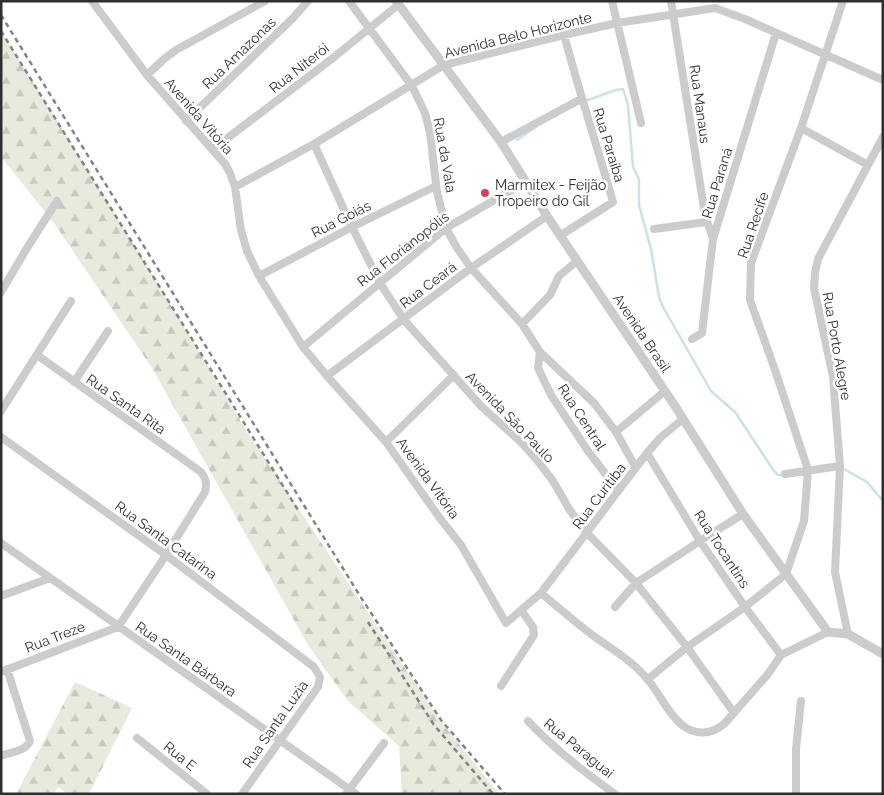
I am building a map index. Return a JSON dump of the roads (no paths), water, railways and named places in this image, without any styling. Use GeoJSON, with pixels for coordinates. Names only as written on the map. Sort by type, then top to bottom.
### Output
{"type":"FeatureCollection","features":[{"type":"Feature","properties":{"kind":"street"},"geometry":{"type":"LineString","coordinates":[[147,75],[176,50],[265,1]]}},
{"type":"Feature","properties":{"kind":"street","name":"Rua Amazonas"},"geometry":{"type":"LineString","coordinates":[[186,121],[292,19],[308,1]]}},
{"type":"Feature","properties":{"kind":"street","name":"Rua da Vala"},"geometry":{"type":"LineString","coordinates":[[349,1],[412,86],[428,122],[436,186],[446,228],[471,268],[522,324],[540,352]]}},
{"type":"Feature","properties":{"kind":"street"},"geometry":{"type":"LineString","coordinates":[[612,1],[640,123]]}},
{"type":"Feature","properties":{"kind":"street","name":"Rua Manaus"},"geometry":{"type":"LineString","coordinates":[[672,1],[706,222],[713,239]]}},
{"type":"Feature","properties":{"kind":"street","name":"Rua Recife"},"geometry":{"type":"LineString","coordinates":[[786,574],[804,521],[808,470],[750,300],[752,263],[801,128],[843,1]]}},
{"type":"Feature","properties":{"kind":"street","name":"Avenida Vitória"},"geometry":{"type":"LineString","coordinates":[[95,2],[147,75],[213,150],[230,174],[235,187],[241,230],[247,251],[259,276],[303,347],[326,376],[386,442],[461,545],[506,623],[540,593]]}},
{"type":"Feature","properties":{"kind":"street","name":"Rua Niterói"},"geometry":{"type":"LineString","coordinates":[[213,150],[333,58],[397,3]]}},
{"type":"Feature","properties":{"kind":"street","name":"Avenida Brasil"},"geometry":{"type":"LineString","coordinates":[[397,3],[501,142],[547,216],[665,391],[744,514],[828,632]]}},
{"type":"Feature","properties":{"kind":"street","name":"Avenida Belo Horizonte"},"geometry":{"type":"LineString","coordinates":[[235,187],[314,144],[444,65],[564,34],[617,23],[715,8],[883,80]]}},
{"type":"Feature","properties":{"kind":"street","name":"Rua Paraná"},"geometry":{"type":"LineString","coordinates":[[692,340],[702,333],[713,239],[776,33]]}},
{"type":"Feature","properties":{"kind":"street","name":"Rua Paraíba"},"geometry":{"type":"LineString","coordinates":[[561,235],[613,202],[581,99],[564,34]]}},
{"type":"Feature","properties":{"kind":"street"},"geometry":{"type":"LineString","coordinates":[[501,142],[581,99]]}},
{"type":"Feature","properties":{"kind":"street"},"geometry":{"type":"LineString","coordinates":[[801,128],[868,165]]}},
{"type":"Feature","properties":{"kind":"street","name":"Rua Porto Alegre"},"geometry":{"type":"LineString","coordinates":[[848,634],[835,572],[840,466],[833,376],[814,288],[815,273],[818,259],[883,137]]}},
{"type":"Feature","properties":{"kind":"street","name":"Avenida São Paulo"},"geometry":{"type":"LineString","coordinates":[[314,144],[380,283],[404,320],[482,407],[537,460],[587,533],[636,583],[687,647],[734,713]]}},
{"type":"Feature","properties":{"kind":"street","name":"Rua Florianopólis"},"geometry":{"type":"LineString","coordinates":[[303,347],[446,228],[526,182]]}},
{"type":"Feature","properties":{"kind":"street","name":"Rua Goiás"},"geometry":{"type":"LineString","coordinates":[[259,276],[352,227],[436,186]]}},
{"type":"Feature","properties":{"kind":"street"},"geometry":{"type":"LineString","coordinates":[[1,292],[57,201]]}},
{"type":"Feature","properties":{"kind":"street","name":"Rua Ceará"},"geometry":{"type":"LineString","coordinates":[[326,376],[404,320],[471,268],[547,216]]}},
{"type":"Feature","properties":{"kind":"street"},"geometry":{"type":"LineString","coordinates":[[654,228],[706,222]]}},
{"type":"Feature","properties":{"kind":"street"},"geometry":{"type":"LineString","coordinates":[[522,324],[550,295],[559,276],[577,261]]}},
{"type":"Feature","properties":{"kind":"street"},"geometry":{"type":"LineString","coordinates":[[1,411],[71,300]]}},
{"type":"Feature","properties":{"kind":"street"},"geometry":{"type":"LineString","coordinates":[[74,382],[108,331]]}},
{"type":"Feature","properties":{"kind":"street"},"geometry":{"type":"LineString","coordinates":[[540,352],[594,403],[616,432],[636,468]]}},
{"type":"Feature","properties":{"kind":"street","name":"Rua Central"},"geometry":{"type":"LineString","coordinates":[[540,352],[538,368],[551,395],[588,451],[618,490]]}},
{"type":"Feature","properties":{"kind":"street","name":"Rua Santa Rita"},"geometry":{"type":"LineString","coordinates":[[37,355],[201,472],[206,478],[205,492],[166,555]]}},
{"type":"Feature","properties":{"kind":"street"},"geometry":{"type":"LineString","coordinates":[[386,442],[454,375]]}},
{"type":"Feature","properties":{"kind":"street"},"geometry":{"type":"LineString","coordinates":[[616,432],[665,391]]}},
{"type":"Feature","properties":{"kind":"street","name":"Rua Curitiba"},"geometry":{"type":"LineString","coordinates":[[540,593],[647,453],[683,419]]}},
{"type":"Feature","properties":{"kind":"street","name":"Rua Santa Catarina"},"geometry":{"type":"LineString","coordinates":[[1,437],[166,555],[314,667]]}},
{"type":"Feature","properties":{"kind":"street","name":"Rua Tocantins"},"geometry":{"type":"LineString","coordinates":[[647,453],[700,540],[745,607],[781,655]]}},
{"type":"Feature","properties":{"kind":"street"},"geometry":{"type":"LineString","coordinates":[[785,474],[840,466]]}},
{"type":"Feature","properties":{"kind":"street"},"geometry":{"type":"LineString","coordinates":[[615,607],[636,583],[700,540],[744,514]]}},
{"type":"Feature","properties":{"kind":"street","name":"Rua Santa Bárbara"},"geometry":{"type":"LineString","coordinates":[[1,543],[280,740],[350,792]]}},
{"type":"Feature","properties":{"kind":"street"},"geometry":{"type":"LineString","coordinates":[[118,626],[166,555]]}},
{"type":"Feature","properties":{"kind":"street"},"geometry":{"type":"LineString","coordinates":[[648,679],[687,647],[745,607],[786,574]]}},
{"type":"Feature","properties":{"kind":"street"},"geometry":{"type":"LineString","coordinates":[[1,596],[50,578]]}},
{"type":"Feature","properties":{"kind":"street"},"geometry":{"type":"LineString","coordinates":[[540,593],[624,657],[648,679],[674,716],[691,730],[711,732],[718,729],[768,674],[781,655],[828,632],[848,634],[883,654]]}},
{"type":"Feature","properties":{"kind":"street"},"geometry":{"type":"LineString","coordinates":[[501,686],[534,634],[533,627],[521,610]]}},
{"type":"Feature","properties":{"kind":"street","name":"Rua Treze"},"geometry":{"type":"LineString","coordinates":[[4,671],[118,626]]}},
{"type":"Feature","properties":{"kind":"street","name":"Rua Santa Luzia"},"geometry":{"type":"LineString","coordinates":[[242,794],[318,687],[320,677],[314,667]]}},
{"type":"Feature","properties":{"kind":"street"},"geometry":{"type":"LineString","coordinates":[[1,756],[23,748],[30,741],[4,671]]}},
{"type":"Feature","properties":{"kind":"street"},"geometry":{"type":"LineString","coordinates":[[796,794],[796,749],[801,701]]}},
{"type":"Feature","properties":{"kind":"street","name":"Rua Paraguai"},"geometry":{"type":"LineString","coordinates":[[528,721],[545,740],[580,769],[615,794]]}},
{"type":"Feature","properties":{"kind":"street","name":"Rua E"},"geometry":{"type":"LineString","coordinates":[[137,738],[207,794]]}},
{"type":"Feature","properties":{"kind":"street"},"geometry":{"type":"LineString","coordinates":[[350,792],[384,743]]}},
{"type":"Feature","properties":{"kind":"waterway"},"geometry":{"type":"LineString","coordinates":[[585,101],[623,89],[628,105],[633,167],[639,179],[639,205],[651,249],[659,297],[663,307],[711,391],[735,412],[774,471],[778,475],[784,475]]}},
{"type":"Feature","properties":{"kind":"waterway"},"geometry":{"type":"LineString","coordinates":[[517,140],[536,127]]}},
{"type":"Feature","properties":{"kind":"waterway"},"geometry":{"type":"LineString","coordinates":[[844,469],[867,482],[883,501]]}},
{"type":"Feature","properties":{"kind":"railway"},"geometry":{"type":"LineString","coordinates":[[1,15],[360,596],[441,720],[505,794]]}},
{"type":"Feature","properties":{"kind":"railway"},"geometry":{"type":"LineString","coordinates":[[1,31],[298,510]]}},
{"type":"Feature","properties":{"kind":"railway"},"geometry":{"type":"LineString","coordinates":[[368,622],[434,725],[493,794]]}},
{"type":"Feature","properties":{"kind":"place","name":"Marmitex - Feijão Tropeiro do Gil"},"geometry":{"type":"Point","coordinates":[485,193]}}]}
